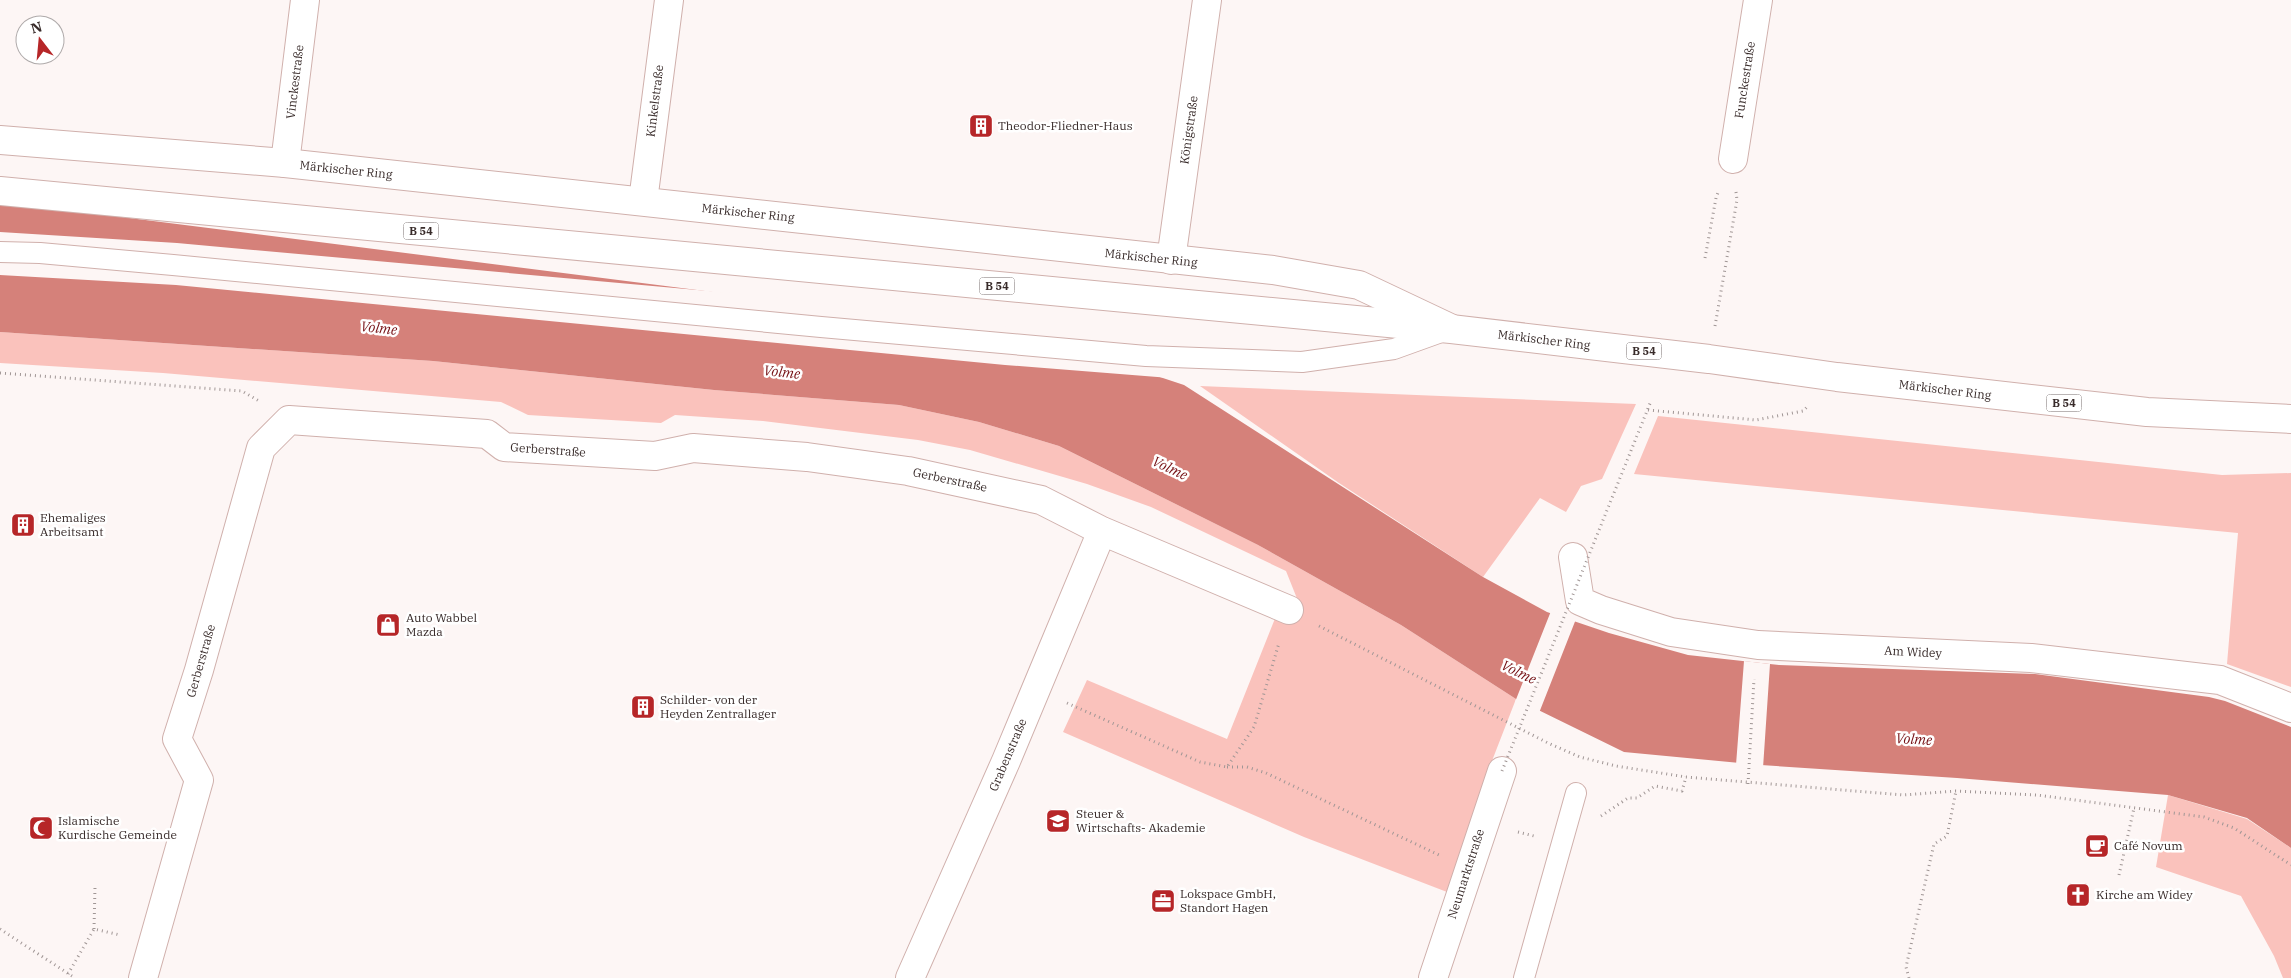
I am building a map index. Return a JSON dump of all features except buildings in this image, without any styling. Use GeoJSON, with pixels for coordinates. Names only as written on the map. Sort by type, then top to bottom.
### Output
{"type":"FeatureCollection","features":[{"type":"Feature","properties":{"kind":"street","name":"Vinckestraße"},"geometry":{"type":"LineString","coordinates":[[284,163],[305,0]]}},
{"type":"Feature","properties":{"kind":"street","name":"Kinkelstraße"},"geometry":{"type":"LineString","coordinates":[[643,201],[669,0]]}},
{"type":"Feature","properties":{"kind":"street","name":"Königstraße"},"geometry":{"type":"LineString","coordinates":[[1171,260],[1207,0]]}},
{"type":"Feature","properties":{"kind":"street","name":"Funckestraße"},"geometry":{"type":"LineString","coordinates":[[1733,159],[1758,0]]}},
{"type":"Feature","properties":{"kind":"street","name":"Märkischer Ring"},"geometry":{"type":"LineString","coordinates":[[0,140],[284,163],[1273,270],[1359,285],[1451,329],[1709,359],[1837,377],[2147,412],[2291,419]]}},
{"type":"Feature","properties":{"kind":"street","name":"B 54"},"geometry":{"type":"LineString","coordinates":[[0,191],[1451,329]]}},
{"type":"Feature","properties":{"kind":"street","name":"Gerberstraße"},"geometry":{"type":"LineString","coordinates":[[143,978],[199,780],[177,740],[199,670],[261,448],[289,420],[487,434],[504,447],[655,456],[693,448],[807,457],[908,471],[1041,500],[1102,531],[1289,610]]}},
{"type":"Feature","properties":{"kind":"street","name":"Grabenstraße"},"geometry":{"type":"LineString","coordinates":[[910,978],[1006,761],[1102,531]]}},
{"type":"Feature","properties":{"kind":"street","name":"Am Widey"},"geometry":{"type":"LineString","coordinates":[[1573,557],[1580,601],[1601,610],[1671,632],[1758,645],[2030,658],[2220,680],[2291,708]]}},
{"type":"Feature","properties":{"kind":"street","name":"Neumarktstraße"},"geometry":{"type":"LineString","coordinates":[[1433,978],[1468,868],[1502,771]]}},
{"type":"Feature","properties":{"kind":"lane"},"geometry":{"type":"LineString","coordinates":[[0,252],[164,264],[1136,356],[1302,362],[1394,349],[1451,329]]}},
{"type":"Feature","properties":{"kind":"lane"},"geometry":{"type":"LineString","coordinates":[[1524,978],[1576,793]]}},
{"type":"Feature","properties":{"kind":"path"},"geometry":{"type":"LineString","coordinates":[[1709,359],[1737,200],[1733,159]]}},
{"type":"Feature","properties":{"kind":"path"},"geometry":{"type":"LineString","coordinates":[[1706,258],[1716,198]]}},
{"type":"Feature","properties":{"kind":"path"},"geometry":{"type":"LineString","coordinates":[[0,373],[242,391],[289,420]]}},
{"type":"Feature","properties":{"kind":"path"},"geometry":{"type":"LineString","coordinates":[[1648,410],[1756,420],[1803,411],[1837,377]]}},
{"type":"Feature","properties":{"kind":"path"},"geometry":{"type":"LineString","coordinates":[[1502,771],[1651,401]]}},
{"type":"Feature","properties":{"kind":"path"},"geometry":{"type":"LineString","coordinates":[[1227,767],[1254,727],[1289,610],[1548,744],[1580,757],[1616,766],[1748,784],[1903,795],[1956,791],[2037,795],[2204,818],[2234,828],[2291,865]]}},
{"type":"Feature","properties":{"kind":"path"},"geometry":{"type":"LineString","coordinates":[[1748,784],[1755,670]]}},
{"type":"Feature","properties":{"kind":"path"},"geometry":{"type":"LineString","coordinates":[[1066,703],[1200,762],[1227,767],[1247,767],[1266,773],[1468,868]]}},
{"type":"Feature","properties":{"kind":"path"},"geometry":{"type":"LineString","coordinates":[[1628,798],[1637,798],[1655,786],[1682,791],[1686,777]]}},
{"type":"Feature","properties":{"kind":"path"},"geometry":{"type":"LineString","coordinates":[[1909,978],[1906,967],[1934,844],[1947,836],[1956,791]]}},
{"type":"Feature","properties":{"kind":"path"},"geometry":{"type":"LineString","coordinates":[[2119,874],[2134,808]]}},
{"type":"Feature","properties":{"kind":"path"},"geometry":{"type":"LineString","coordinates":[[68,974],[94,929],[95,887]]}},
{"type":"Feature","properties":{"kind":"path"},"geometry":{"type":"LineString","coordinates":[[0,929],[75,978]]}},
{"type":"Feature","properties":{"kind":"path"},"geometry":{"type":"LineString","coordinates":[[94,929],[153,942]]}},
{"type":"Feature","properties":{"kind":"shaded area"},"geometry":{"type":"Polygon","coordinates":[[[0,332],[433,361],[714,390],[899,405],[979,422],[1059,446],[1258,545],[1401,625],[1516,699],[1490,766],[1447,892],[1304,837],[1063,732],[1087,680],[1227,739],[1276,616],[1298,601],[1286,571],[1151,507],[1087,484],[970,450],[918,440],[763,421],[675,415],[661,423],[528,415],[501,402],[163,373],[0,363],[0,332]]]}},
{"type":"Feature","properties":{"kind":"shaded area"},"geometry":{"type":"Polygon","coordinates":[[[1200,386],[1636,404],[1602,479],[1581,486],[1566,512],[1540,498],[1483,577],[1339,483],[1200,386]]]}},
{"type":"Feature","properties":{"kind":"shaded area"},"geometry":{"type":"Polygon","coordinates":[[[1658,416],[2222,475],[2291,473],[2291,687],[2227,664],[2238,533],[1634,474],[1658,416]]]}},
{"type":"Feature","properties":{"kind":"shaded area"},"geometry":{"type":"Polygon","coordinates":[[[2168,795],[2247,819],[2291,848],[2291,978],[2283,978],[2274,956],[2241,896],[2156,867],[2168,795]]]}},
{"type":"Feature","properties":{"kind":"water","name":"Volme"},"geometry":{"type":"Polygon","coordinates":[[[0,204],[82,212],[1021,331],[1184,385],[1483,577],[1547,612],[1609,633],[1688,655],[1779,665],[2035,674],[2209,697],[2225,701],[2291,727],[2291,848],[2247,818],[2168,795],[1761,765],[1624,752],[1516,699],[1401,625],[1258,545],[1059,446],[979,422],[899,405],[714,390],[433,361],[0,332],[0,204]]]}},
{"type":"Feature","properties":{"kind":"pier"},"geometry":{"type":"Polygon","coordinates":[[[0,232],[177,243],[764,296],[1021,329],[1170,378],[1005,365],[176,285],[0,275],[0,232]]]}},
{"type":"Feature","properties":{"kind":"pier"},"geometry":{"type":"Polygon","coordinates":[[[1551,611],[1576,619],[1539,713],[1515,702],[1551,611]]]}},
{"type":"Feature","properties":{"kind":"pier"},"geometry":{"type":"Polygon","coordinates":[[[1744,661],[1770,664],[1763,768],[1736,765],[1744,661]]]}},
{"type":"Feature","properties":{"kind":"place","name":"Theodor-Fliedner-Haus"},"geometry":{"type":"Point","coordinates":[981,126]}},
{"type":"Feature","properties":{"kind":"place","name":"Ehemaliges Arbeitsamt"},"geometry":{"type":"Point","coordinates":[23,525]}},
{"type":"Feature","properties":{"kind":"place","name":"Auto Wabbel Mazda"},"geometry":{"type":"Point","coordinates":[388,625]}},
{"type":"Feature","properties":{"kind":"place","name":"Schilder- von der Heyden Zentrallager"},"geometry":{"type":"Point","coordinates":[643,707]}},
{"type":"Feature","properties":{"kind":"place","name":"Steuer & Wirtschafts- Akademie"},"geometry":{"type":"Point","coordinates":[1058,821]}},
{"type":"Feature","properties":{"kind":"place","name":"Islamische Kurdische Gemeinde"},"geometry":{"type":"Point","coordinates":[41,828]}},
{"type":"Feature","properties":{"kind":"place","name":"Café Novum"},"geometry":{"type":"Point","coordinates":[2097,846]}},
{"type":"Feature","properties":{"kind":"place","name":"Kirche am Widey"},"geometry":{"type":"Point","coordinates":[2078,895]}},
{"type":"Feature","properties":{"kind":"place","name":"Lokspace GmbH, Standort Hagen"},"geometry":{"type":"Point","coordinates":[1163,901]}}]}
